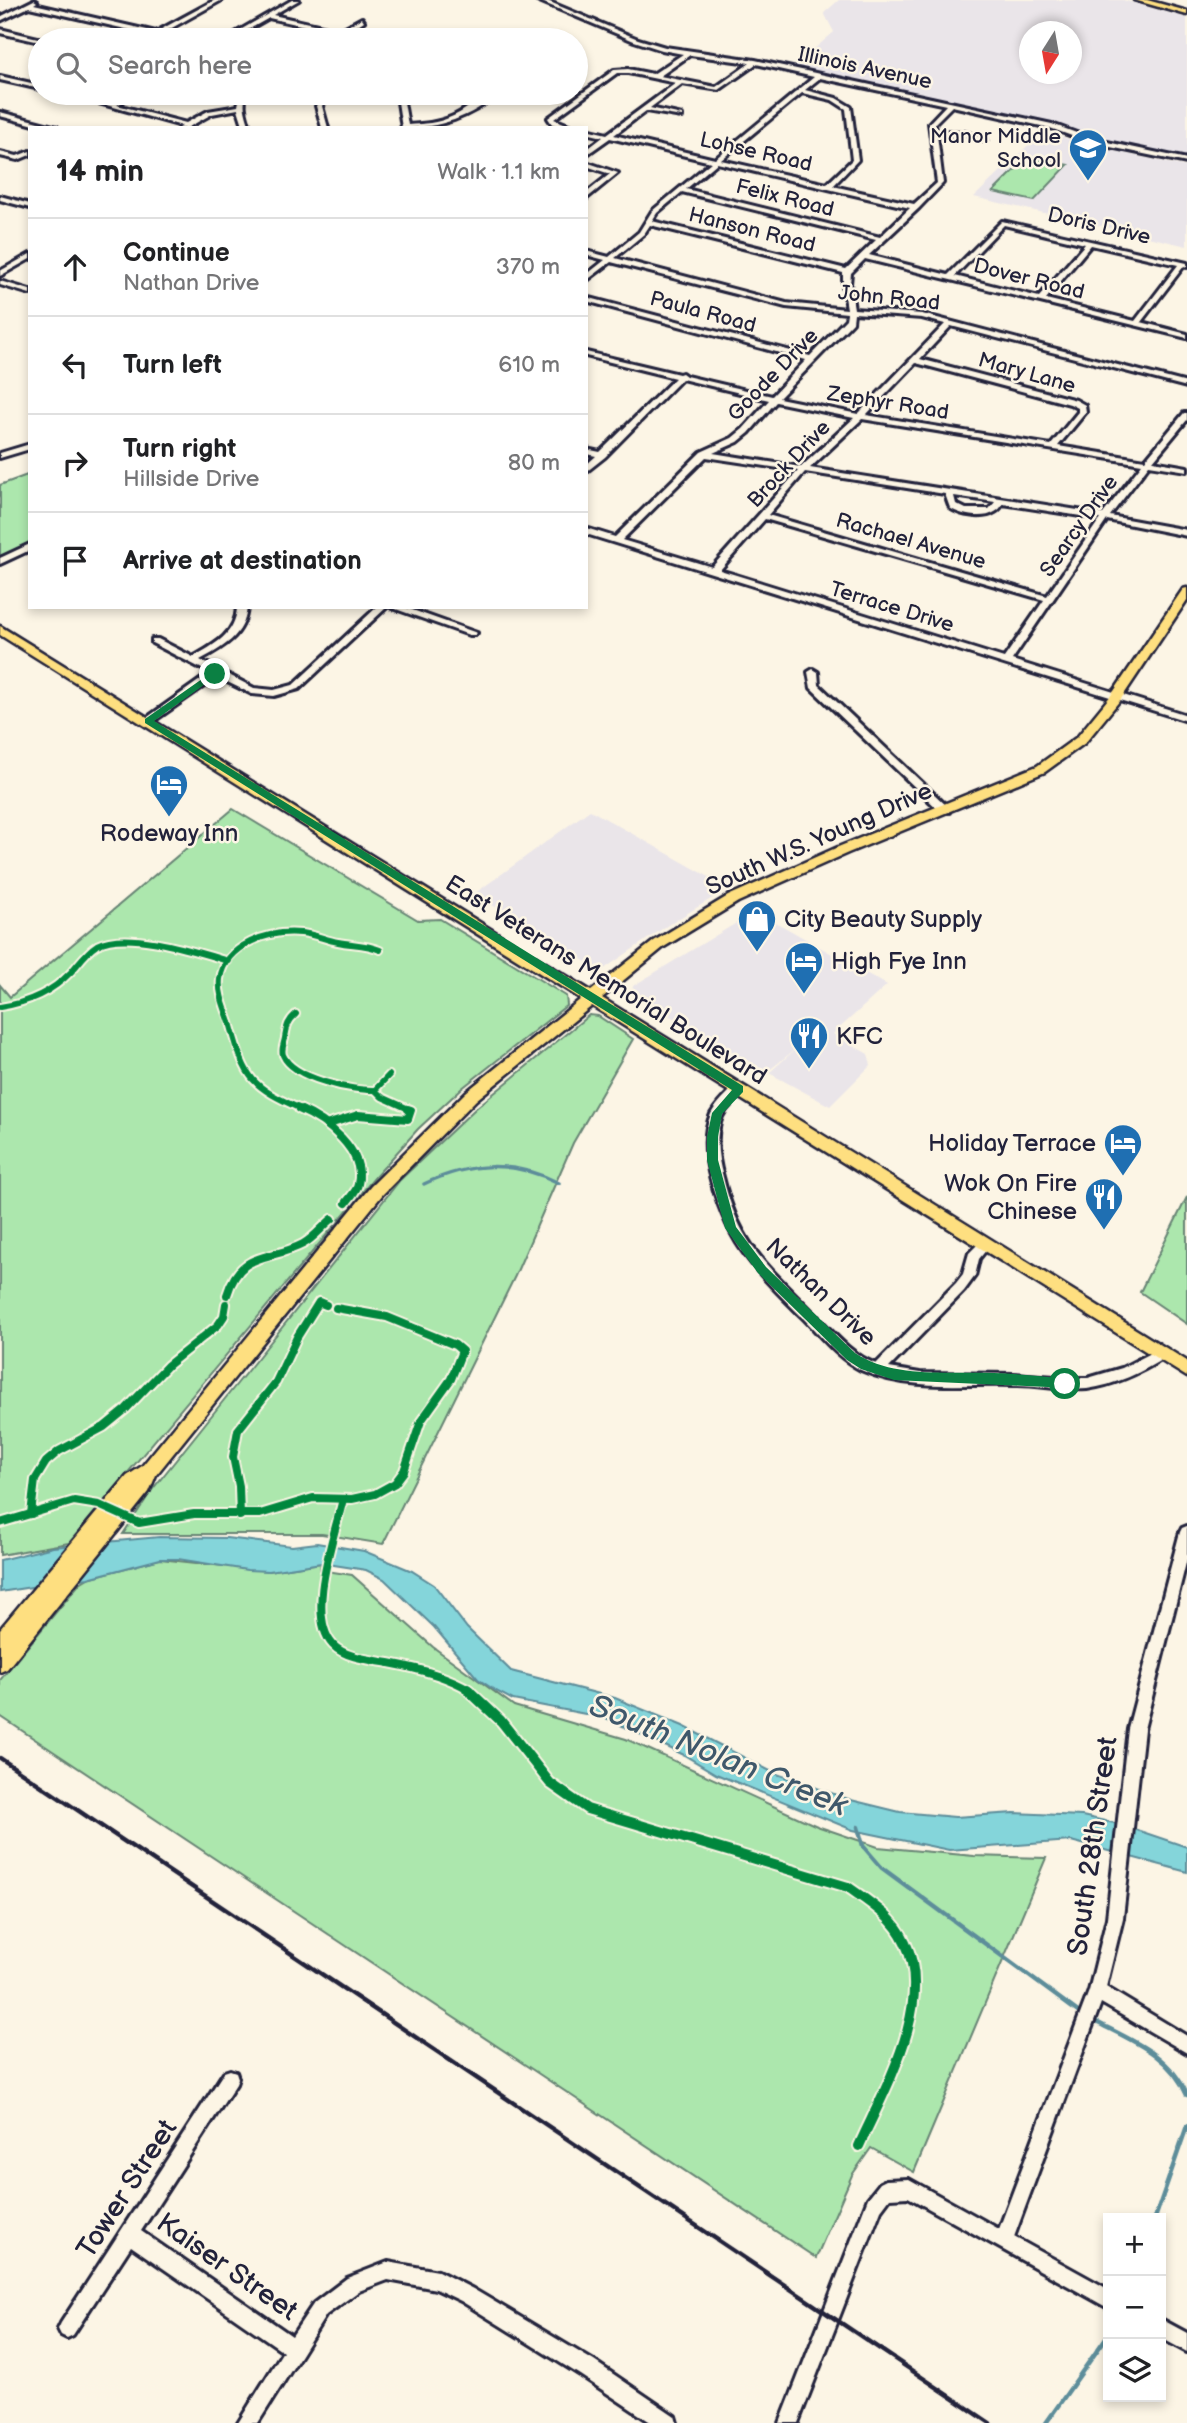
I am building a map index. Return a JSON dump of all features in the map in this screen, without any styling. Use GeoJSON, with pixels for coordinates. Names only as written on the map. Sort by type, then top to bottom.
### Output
{"type":"FeatureCollection","features":[{"type":"Feature","properties":{"kind":"main road"},"geometry":{"type":"LineString","coordinates":[[1138,0],[1187,13]]}},
{"type":"Feature","properties":{"kind":"main road","name":"South W.S. Young Drive"},"geometry":{"type":"LineString","coordinates":[[0,1643],[141,1480],[391,1174],[471,1096],[659,944],[733,899],[843,850],[1041,769],[1081,740],[1117,696],[1187,591]]}},
{"type":"Feature","properties":{"kind":"main road","name":"East Veterans Memorial Boulevard"},"geometry":{"type":"LineString","coordinates":[[0,630],[1187,1370]]}},
{"type":"Feature","properties":{"kind":"main road","name":"South W.S. Young Drive"},"geometry":{"type":"LineString","coordinates":[[0,1663],[141,1480]]}},
{"type":"Feature","properties":{"kind":"street"},"geometry":{"type":"LineString","coordinates":[[0,19],[38,0]]}},
{"type":"Feature","properties":{"kind":"street"},"geometry":{"type":"LineString","coordinates":[[168,28],[219,0]]}},
{"type":"Feature","properties":{"kind":"street"},"geometry":{"type":"LineString","coordinates":[[247,28],[296,0]]}},
{"type":"Feature","properties":{"kind":"street","name":"Illinois Avenue"},"geometry":{"type":"LineString","coordinates":[[540,0],[636,40],[688,53],[755,62],[951,104],[1052,126],[1091,141],[1187,161]]}},
{"type":"Feature","properties":{"kind":"street"},"geometry":{"type":"LineString","coordinates":[[28,5],[130,28]]}},
{"type":"Feature","properties":{"kind":"street"},"geometry":{"type":"LineString","coordinates":[[268,16],[323,28]]}},
{"type":"Feature","properties":{"kind":"street"},"geometry":{"type":"LineString","coordinates":[[348,28],[362,20]]}},
{"type":"Feature","properties":{"kind":"street"},"geometry":{"type":"LineString","coordinates":[[0,31],[28,37]]}},
{"type":"Feature","properties":{"kind":"street"},"geometry":{"type":"LineString","coordinates":[[655,76],[688,53]]}},
{"type":"Feature","properties":{"kind":"street"},"geometry":{"type":"LineString","coordinates":[[588,86],[620,71],[720,89],[755,62]]}},
{"type":"Feature","properties":{"kind":"street"},"geometry":{"type":"LineString","coordinates":[[588,277],[642,233],[654,212],[819,76]]}},
{"type":"Feature","properties":{"kind":"street"},"geometry":{"type":"LineString","coordinates":[[0,78],[28,84]]}},
{"type":"Feature","properties":{"kind":"street"},"geometry":{"type":"LineString","coordinates":[[588,152],[681,82]]}},
{"type":"Feature","properties":{"kind":"street"},"geometry":{"type":"LineString","coordinates":[[800,91],[834,99],[849,108],[855,160],[828,187]]}},
{"type":"Feature","properties":{"kind":"street"},"geometry":{"type":"LineString","coordinates":[[852,310],[846,279],[848,272],[940,183],[932,123],[951,104]]}},
{"type":"Feature","properties":{"kind":"street"},"geometry":{"type":"LineString","coordinates":[[112,105],[185,126],[210,112],[240,107],[246,126]]}},
{"type":"Feature","properties":{"kind":"street"},"geometry":{"type":"LineString","coordinates":[[320,105],[324,126]]}},
{"type":"Feature","properties":{"kind":"street"},"geometry":{"type":"LineString","coordinates":[[401,105],[405,126]]}},
{"type":"Feature","properties":{"kind":"street"},"geometry":{"type":"LineString","coordinates":[[422,126],[440,125],[455,120],[478,105]]}},
{"type":"Feature","properties":{"kind":"street"},"geometry":{"type":"LineString","coordinates":[[566,126],[550,121],[567,105]]}},
{"type":"Feature","properties":{"kind":"street"},"geometry":{"type":"LineString","coordinates":[[646,108],[680,116]]}},
{"type":"Feature","properties":{"kind":"street"},"geometry":{"type":"LineString","coordinates":[[0,114],[47,126]]}},
{"type":"Feature","properties":{"kind":"street","name":"Lohse Road"},"geometry":{"type":"LineString","coordinates":[[588,131],[917,207]]}},
{"type":"Feature","properties":{"kind":"street"},"geometry":{"type":"LineString","coordinates":[[932,133],[965,134],[984,139]]}},
{"type":"Feature","properties":{"kind":"street"},"geometry":{"type":"LineString","coordinates":[[0,154],[18,158],[28,154]]}},
{"type":"Feature","properties":{"kind":"street"},"geometry":{"type":"LineString","coordinates":[[588,165],[615,173],[588,195]]}},
{"type":"Feature","properties":{"kind":"street","name":"Felix Road"},"geometry":{"type":"LineString","coordinates":[[680,190],[881,239]]}},
{"type":"Feature","properties":{"kind":"street"},"geometry":{"type":"LineString","coordinates":[[0,198],[28,205]]}},
{"type":"Feature","properties":{"kind":"street","name":"Hanson Road"},"geometry":{"type":"LineString","coordinates":[[648,222],[848,272]]}},
{"type":"Feature","properties":{"kind":"street","name":"Doris Drive"},"geometry":{"type":"LineString","coordinates":[[950,277],[1002,223],[1185,264]]}},
{"type":"Feature","properties":{"kind":"street"},"geometry":{"type":"LineString","coordinates":[[1041,300],[1090,242]]}},
{"type":"Feature","properties":{"kind":"street","name":"John Road"},"geometry":{"type":"LineString","coordinates":[[588,254],[806,309],[886,311],[950,323],[1187,385]]}},
{"type":"Feature","properties":{"kind":"street","name":"Dover Road"},"geometry":{"type":"LineString","coordinates":[[863,256],[1187,336]]}},
{"type":"Feature","properties":{"kind":"street"},"geometry":{"type":"LineString","coordinates":[[0,274],[28,257]]}},
{"type":"Feature","properties":{"kind":"street"},"geometry":{"type":"LineString","coordinates":[[1137,323],[1185,264]]}},
{"type":"Feature","properties":{"kind":"street"},"geometry":{"type":"LineString","coordinates":[[0,283],[28,291]]}},
{"type":"Feature","properties":{"kind":"street","name":"Paula Road"},"geometry":{"type":"LineString","coordinates":[[588,300],[811,359]]}},
{"type":"Feature","properties":{"kind":"street","name":"Goode Drive"},"geometry":{"type":"LineString","coordinates":[[616,541],[704,454],[735,440],[746,431],[850,320],[852,310]]}},
{"type":"Feature","properties":{"kind":"street","name":"Brock Drive"},"geometry":{"type":"LineString","coordinates":[[714,571],[804,469],[860,416],[950,323]]}},
{"type":"Feature","properties":{"kind":"street","name":"Zephyr Road"},"geometry":{"type":"LineString","coordinates":[[588,355],[648,370],[682,375],[773,400],[1187,469]]}},
{"type":"Feature","properties":{"kind":"street","name":"Mary Lane"},"geometry":{"type":"LineString","coordinates":[[915,360],[1073,402],[1082,407],[1082,412],[1053,447]]}},
{"type":"Feature","properties":{"kind":"street"},"geometry":{"type":"LineString","coordinates":[[588,468],[682,375]]}},
{"type":"Feature","properties":{"kind":"street","name":"Searcy Drive"},"geometry":{"type":"LineString","coordinates":[[1006,662],[1104,517],[1187,415]]}},
{"type":"Feature","properties":{"kind":"street"},"geometry":{"type":"LineString","coordinates":[[0,456],[28,447]]}},
{"type":"Feature","properties":{"kind":"street"},"geometry":{"type":"LineString","coordinates":[[588,452],[601,455]]}},
{"type":"Feature","properties":{"kind":"street"},"geometry":{"type":"LineString","coordinates":[[704,454],[1104,517],[1187,533]]}},
{"type":"Feature","properties":{"kind":"street"},"geometry":{"type":"LineString","coordinates":[[949,493],[954,507],[967,513],[992,511],[1001,501]]}},
{"type":"Feature","properties":{"kind":"street","name":"Rachael Avenue"},"geometry":{"type":"LineString","coordinates":[[764,516],[1049,599]]}},
{"type":"Feature","properties":{"kind":"street","name":"Terrace Drive"},"geometry":{"type":"LineString","coordinates":[[588,532],[1187,718]]}},
{"type":"Feature","properties":{"kind":"street"},"geometry":{"type":"LineString","coordinates":[[0,561],[28,548]]}},
{"type":"Feature","properties":{"kind":"street"},"geometry":{"type":"LineString","coordinates":[[191,661],[233,634],[243,620],[242,609]]}},
{"type":"Feature","properties":{"kind":"street"},"geometry":{"type":"LineString","coordinates":[[155,641],[251,691],[262,694],[286,691],[296,687],[381,609]]}},
{"type":"Feature","properties":{"kind":"street"},"geometry":{"type":"LineString","coordinates":[[400,609],[472,633]]}},
{"type":"Feature","properties":{"kind":"street"},"geometry":{"type":"LineString","coordinates":[[813,673],[814,686],[945,810]]}},
{"type":"Feature","properties":{"kind":"street"},"geometry":{"type":"LineString","coordinates":[[148,721],[215,674]]}},
{"type":"Feature","properties":{"kind":"street","name":"Nathan Drive"},"geometry":{"type":"LineString","coordinates":[[739,1089],[717,1113],[713,1137],[713,1160],[731,1228],[762,1270],[840,1347],[865,1366],[912,1377],[1088,1383],[1139,1368],[1161,1353]]}},
{"type":"Feature","properties":{"kind":"street"},"geometry":{"type":"LineString","coordinates":[[878,1371],[960,1287],[969,1276],[973,1257],[985,1244]]}},
{"type":"Feature","properties":{"kind":"street","name":"South 28th Street"},"geometry":{"type":"LineString","coordinates":[[1004,2240],[1097,1991],[1108,1953],[1121,1879],[1136,1729],[1187,1532]]}},
{"type":"Feature","properties":{"kind":"street"},"geometry":{"type":"LineString","coordinates":[[1097,1991],[1187,2045]]}},
{"type":"Feature","properties":{"kind":"street","name":"Tower Street"},"geometry":{"type":"LineString","coordinates":[[68,2329],[230,2078]]}},
{"type":"Feature","properties":{"kind":"street"},"geometry":{"type":"LineString","coordinates":[[789,2423],[874,2204],[881,2192],[892,2187],[909,2188],[1103,2296]]}},
{"type":"Feature","properties":{"kind":"street","name":"Kaiser Street"},"geometry":{"type":"LineString","coordinates":[[130,2234],[293,2347]]}},
{"type":"Feature","properties":{"kind":"street"},"geometry":{"type":"LineString","coordinates":[[247,2423],[293,2347],[320,2309],[353,2284],[388,2271],[438,2280],[467,2295],[587,2368],[668,2423]]}},
{"type":"Feature","properties":{"kind":"street"},"geometry":{"type":"LineString","coordinates":[[1166,2331],[1187,2343]]}},
{"type":"Feature","properties":{"kind":"shaded area"},"geometry":{"type":"Polygon","coordinates":[[[839,0],[1123,0],[1187,18],[1187,158],[1093,138],[1052,122],[793,67],[834,32],[824,13],[839,0]]]}},
{"type":"Feature","properties":{"kind":"shaded area","name":"Manor Middle School"},"geometry":{"type":"Polygon","coordinates":[[[1044,130],[1082,144],[1187,167],[1187,246],[974,197],[1044,130]]]}},
{"type":"Feature","properties":{"kind":"shaded area"},"geometry":{"type":"Polygon","coordinates":[[[590,810],[729,888],[668,925],[601,971],[474,894],[590,810]]]}},
{"type":"Feature","properties":{"kind":"shaded area"},"geometry":{"type":"Polygon","coordinates":[[[756,911],[887,985],[833,1034],[868,1054],[871,1065],[830,1106],[769,1073],[798,1047],[767,1072],[632,994],[633,986],[756,911]]]}},
{"type":"Feature","properties":{"kind":"green space"},"geometry":{"type":"Polygon","coordinates":[[[1028,157],[1068,165],[1034,201],[993,192],[1028,157]]]}},
{"type":"Feature","properties":{"kind":"green space"},"geometry":{"type":"Polygon","coordinates":[[[28,475],[28,544],[0,559],[0,485],[28,475]]]}},
{"type":"Feature","properties":{"kind":"green space"},"geometry":{"type":"Polygon","coordinates":[[[233,809],[418,920],[440,919],[566,996],[567,1005],[461,1089],[418,1129],[69,1543],[0,1555],[0,985],[10,997],[233,809]]]}},
{"type":"Feature","properties":{"kind":"green space"},"geometry":{"type":"Polygon","coordinates":[[[589,1015],[598,1016],[633,1039],[573,1143],[515,1276],[383,1544],[322,1534],[123,1534],[152,1490],[400,1180],[476,1108],[589,1015]]]}},
{"type":"Feature","properties":{"kind":"green space"},"geometry":{"type":"Polygon","coordinates":[[[1187,1197],[1187,1324],[1140,1292],[1187,1197]]]}},
{"type":"Feature","properties":{"kind":"green space"},"geometry":{"type":"Polygon","coordinates":[[[160,1559],[269,1571],[321,1563],[320,1570],[352,1575],[433,1647],[514,1706],[626,1739],[817,1826],[878,1847],[974,1856],[1046,1858],[914,2172],[871,2148],[852,2175],[816,2258],[0,1716],[0,1680],[80,1583],[88,1578],[160,1559]]]}},
{"type":"Feature","properties":{"kind":"water","name":"South Nolan Creek"},"geometry":{"type":"Polygon","coordinates":[[[159,1537],[226,1538],[292,1546],[317,1543],[364,1551],[412,1571],[434,1585],[467,1628],[511,1671],[615,1698],[683,1726],[774,1773],[851,1800],[900,1812],[955,1817],[1014,1813],[1082,1816],[1119,1824],[1187,1847],[1187,1872],[1071,1841],[949,1850],[853,1830],[716,1774],[684,1755],[606,1718],[513,1700],[496,1691],[478,1679],[434,1627],[384,1579],[366,1570],[321,1563],[269,1571],[247,1570],[178,1559],[160,1559],[88,1578],[0,1592],[0,1560],[53,1547],[159,1537]]]}},
{"type":"Feature","properties":{"kind":"waterway"},"geometry":{"type":"LineString","coordinates":[[424,1184],[458,1171],[492,1167],[525,1170],[559,1183]]}},
{"type":"Feature","properties":{"kind":"waterway"},"geometry":{"type":"LineString","coordinates":[[858,1827],[863,1846],[882,1868],[1078,2012]]}},
{"type":"Feature","properties":{"kind":"waterway"},"geometry":{"type":"LineString","coordinates":[[1096,2022],[1137,2043],[1160,2059],[1171,2069],[1187,2095]]}},
{"type":"Feature","properties":{"kind":"waterway"},"geometry":{"type":"LineString","coordinates":[[1157,2213],[1187,2126]]}},
{"type":"Feature","properties":{"kind":"waterway"},"geometry":{"type":"LineString","coordinates":[[1046,2423],[1105,2339]]}},
{"type":"Feature","properties":{"kind":"railway"},"geometry":{"type":"LineString","coordinates":[[0,1758],[990,2423]]}},
{"type":"Feature","properties":{"kind":"cycle path"},"geometry":{"type":"LineString","coordinates":[[346,1203],[357,1188],[359,1180],[350,1151],[334,1129],[310,1113],[270,1095],[248,1076],[239,1058],[220,979],[230,957],[239,949],[273,935],[302,933],[380,950]]}},
{"type":"Feature","properties":{"kind":"cycle path"},"geometry":{"type":"LineString","coordinates":[[0,1007],[20,1003],[47,991],[64,979],[93,948],[102,943],[128,940],[145,942],[228,961]]}},
{"type":"Feature","properties":{"kind":"cycle path"},"geometry":{"type":"LineString","coordinates":[[296,1014],[287,1024],[283,1048],[285,1058],[291,1065],[326,1082],[354,1089],[375,1090]]}},
{"type":"Feature","properties":{"kind":"cycle path"},"geometry":{"type":"LineString","coordinates":[[329,1124],[358,1115],[408,1119],[411,1110],[382,1097],[375,1090],[389,1075]]}},
{"type":"Feature","properties":{"kind":"cycle path"},"geometry":{"type":"LineString","coordinates":[[227,1295],[231,1281],[246,1263],[303,1244],[332,1219]]}},
{"type":"Feature","properties":{"kind":"cycle path"},"geometry":{"type":"LineString","coordinates":[[240,1516],[239,1486],[233,1457],[238,1430],[276,1382],[297,1337],[319,1302],[326,1305]]}},
{"type":"Feature","properties":{"kind":"cycle path"},"geometry":{"type":"LineString","coordinates":[[31,1514],[35,1480],[46,1462],[59,1451],[104,1427],[126,1409],[168,1365],[218,1325],[224,1316],[226,1304]]}},
{"type":"Feature","properties":{"kind":"cycle path"},"geometry":{"type":"LineString","coordinates":[[0,1523],[74,1501],[99,1505],[139,1523],[194,1514],[260,1514],[313,1498],[352,1499],[375,1494],[395,1483],[404,1471],[421,1421],[451,1379],[462,1351],[455,1345],[387,1317],[336,1308]]}},
{"type":"Feature","properties":{"kind":"cycle path"},"geometry":{"type":"LineString","coordinates":[[343,1499],[322,1594],[325,1631],[338,1649],[430,1673],[472,1692],[501,1721],[550,1783],[566,1797],[587,1809],[848,1887],[884,1913],[905,1942],[914,1973],[913,2006],[904,2041],[859,2146]]}},
{"type":"Feature","properties":{"kind":"place","name":"Manor Middle School"},"geometry":{"type":"Point","coordinates":[1088,182]}},
{"type":"Feature","properties":{"kind":"place","name":"Rodeway Inn"},"geometry":{"type":"Point","coordinates":[169,818]}},
{"type":"Feature","properties":{"kind":"place","name":"City Beauty Supply"},"geometry":{"type":"Point","coordinates":[757,953]}},
{"type":"Feature","properties":{"kind":"place","name":"High Fye Inn"},"geometry":{"type":"Point","coordinates":[804,995]}},
{"type":"Feature","properties":{"kind":"place","name":"KFC"},"geometry":{"type":"Point","coordinates":[809,1070]}},
{"type":"Feature","properties":{"kind":"place","name":"Holiday Terrace"},"geometry":{"type":"Point","coordinates":[1123,1177]}},
{"type":"Feature","properties":{"kind":"place","name":"Wok On Fire Chinese"},"geometry":{"type":"Point","coordinates":[1104,1231]}},
{"type":"Feature","properties":{"kind":"route"},"geometry":{"type":"LineString","coordinates":[[215,674],[148,721],[739,1089],[717,1113],[713,1137],[713,1160],[719,1191],[731,1228],[762,1270],[851,1357],[865,1366],[894,1375],[1017,1379],[1065,1384]]}}]}
